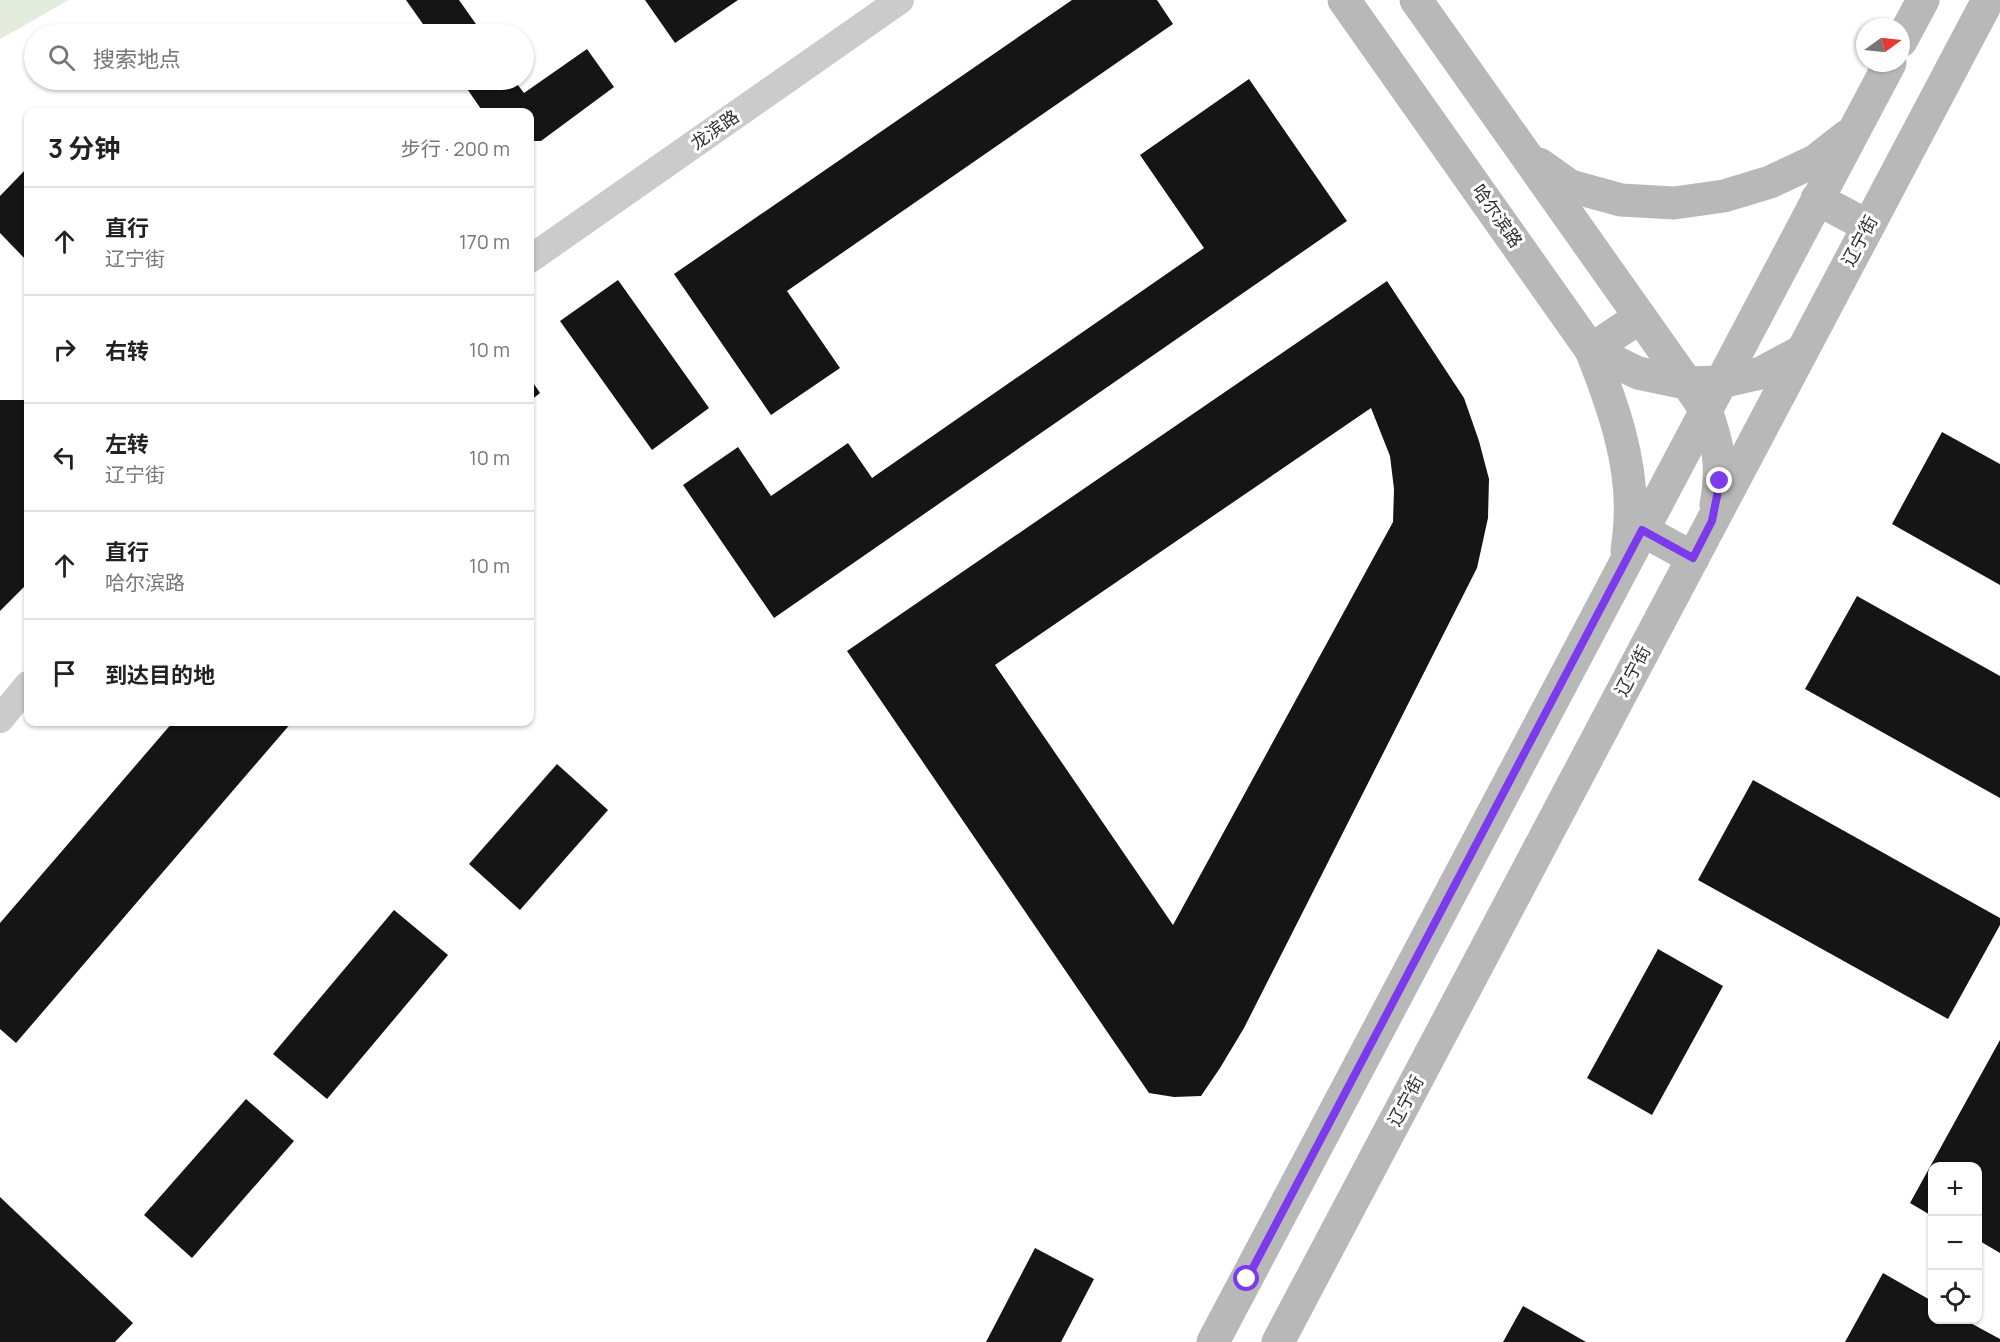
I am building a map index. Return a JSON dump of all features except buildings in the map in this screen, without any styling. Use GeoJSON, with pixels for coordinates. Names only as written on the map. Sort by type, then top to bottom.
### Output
{"type":"FeatureCollection","features":[{"type":"Feature","properties":{"kind":"street","name":"龙滨路"},"geometry":{"type":"LineString","coordinates":[[534,257],[900,0]]}},
{"type":"Feature","properties":{"kind":"street","name":"哈尔滨路"},"geometry":{"type":"LineString","coordinates":[[1344,0],[1591,350],[1638,373],[1686,382]]}},
{"type":"Feature","properties":{"kind":"street"},"geometry":{"type":"LineString","coordinates":[[1416,0],[1686,382],[1714,396]]}},
{"type":"Feature","properties":{"kind":"street"},"geometry":{"type":"LineString","coordinates":[[1910,24],[1923,0]]}},
{"type":"Feature","properties":{"kind":"street","name":"辽宁街"},"geometry":{"type":"LineString","coordinates":[[1278,1342],[1988,0]]}},
{"type":"Feature","properties":{"kind":"street"},"geometry":{"type":"LineString","coordinates":[[1213,1342],[1885,72]]}},
{"type":"Feature","properties":{"kind":"street"},"geometry":{"type":"LineString","coordinates":[[1525,154],[1570,186],[1621,200],[1674,203],[1724,196],[1770,182],[1815,161],[1854,131]]}},
{"type":"Feature","properties":{"kind":"street"},"geometry":{"type":"LineString","coordinates":[[1818,199],[1868,226]]}},
{"type":"Feature","properties":{"kind":"street"},"geometry":{"type":"LineString","coordinates":[[1626,562],[1630,517],[1628,477],[1608,392],[1591,350],[1640,317]]}},
{"type":"Feature","properties":{"kind":"street"},"geometry":{"type":"LineString","coordinates":[[1714,396],[1761,374],[1802,351]]}},
{"type":"Feature","properties":{"kind":"street"},"geometry":{"type":"LineString","coordinates":[[1712,521],[1720,481],[1714,396]]}},
{"type":"Feature","properties":{"kind":"street"},"geometry":{"type":"LineString","coordinates":[[1642,530],[1693,558]]}},
{"type":"Feature","properties":{"kind":"street"},"geometry":{"type":"LineString","coordinates":[[0,719],[24,690]]}},
{"type":"Feature","properties":{"kind":"green space"},"geometry":{"type":"Polygon","coordinates":[[[0,0],[69,0],[24,24],[0,39],[0,0]]]}},
{"type":"Feature","properties":{"kind":"route"},"geometry":{"type":"LineString","coordinates":[[1247,1279],[1642,530],[1693,558],[1712,521],[1720,481]]}}]}
